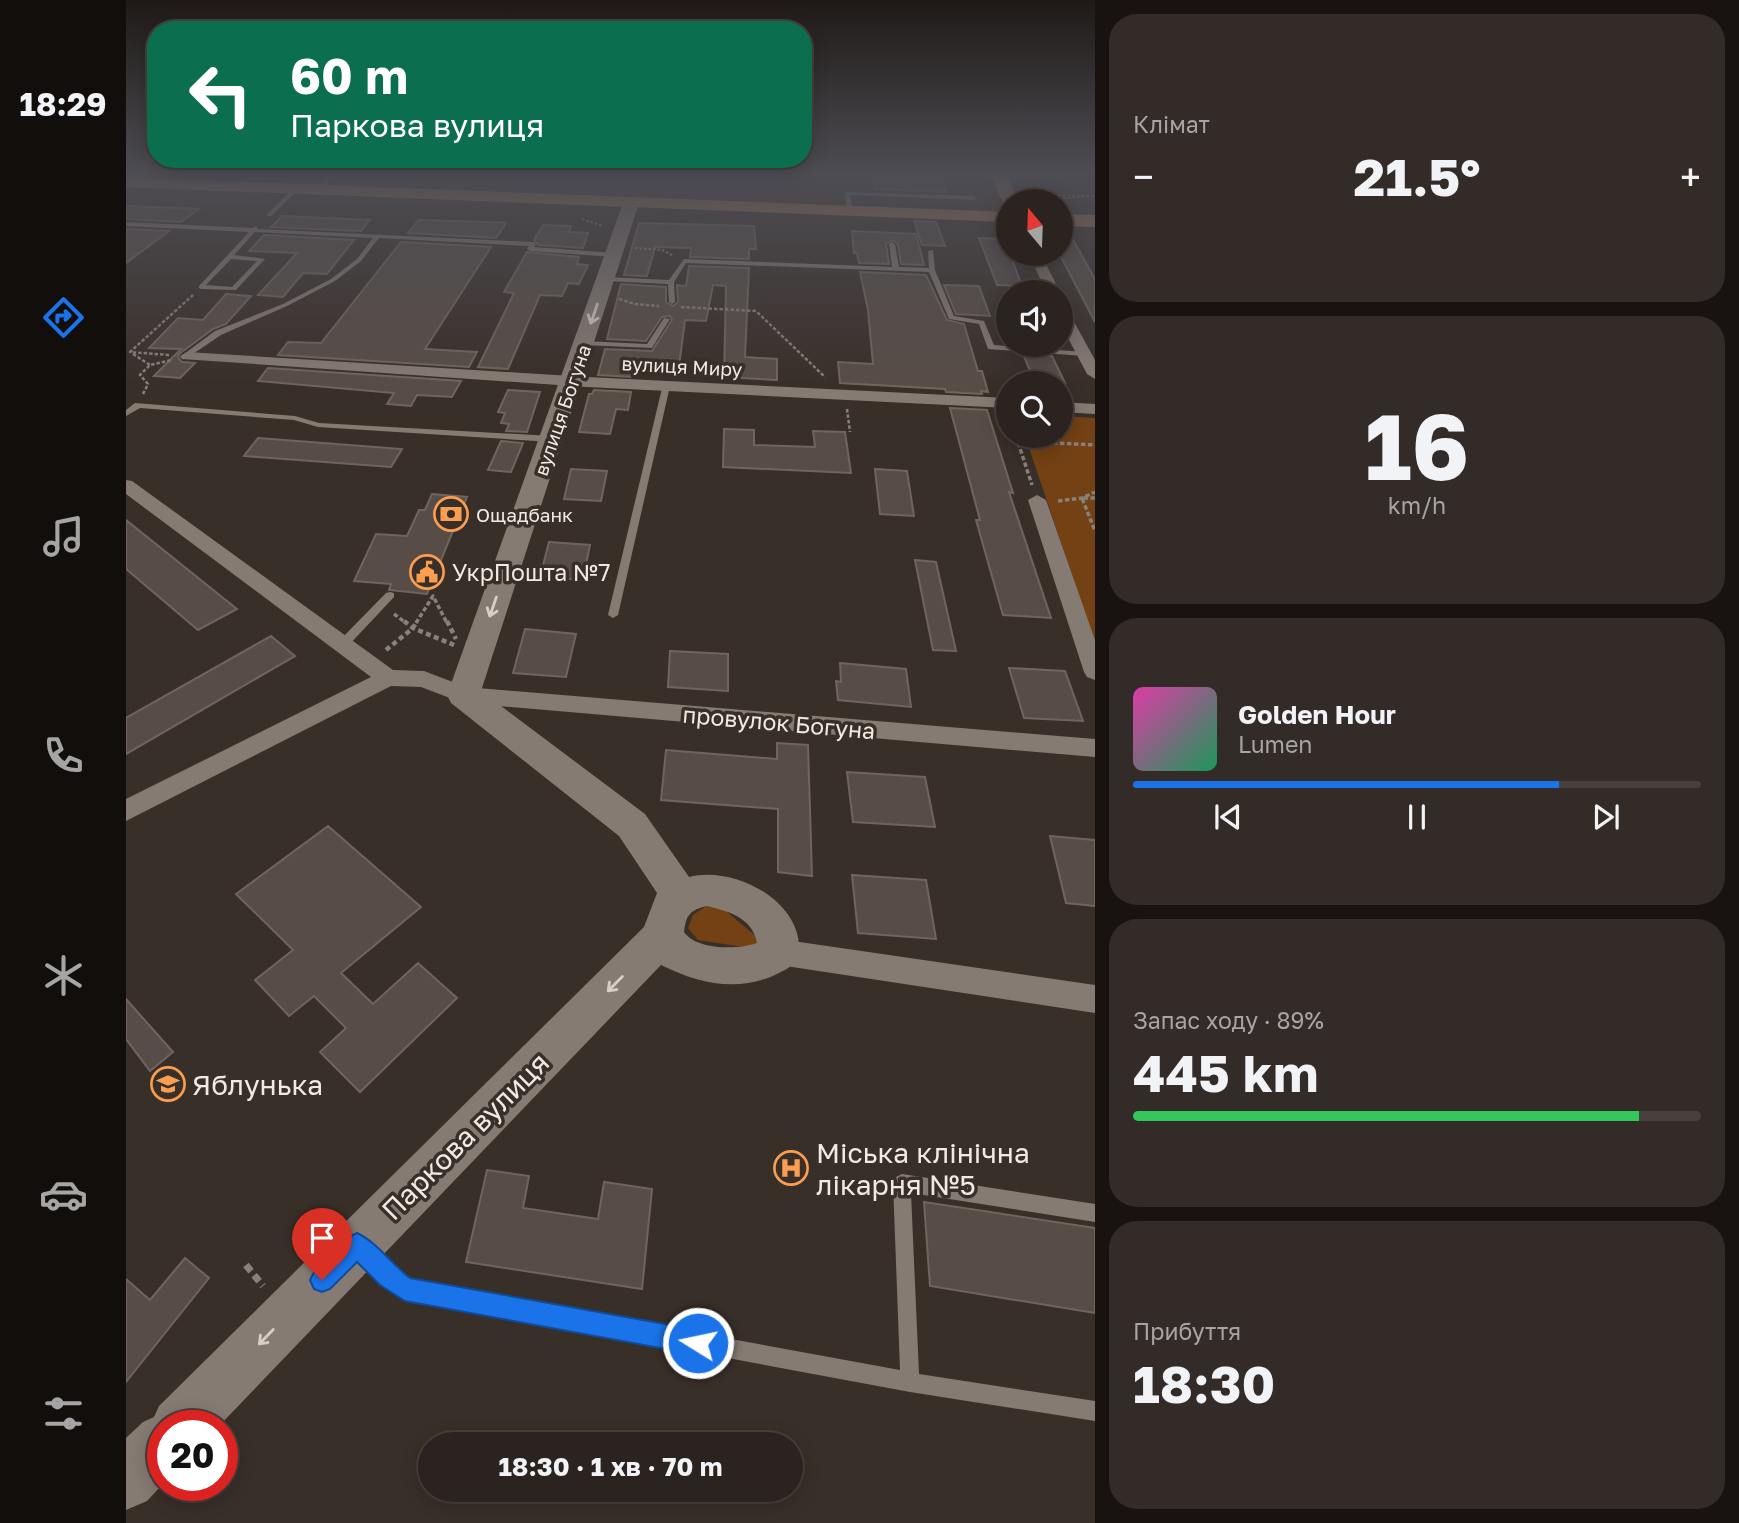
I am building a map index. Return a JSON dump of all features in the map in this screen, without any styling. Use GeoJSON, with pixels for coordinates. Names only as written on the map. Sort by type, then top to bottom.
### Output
{"type":"FeatureCollection","features":[{"type":"Feature","properties":{"kind":"main road","name":"вулиця Богуна"},"geometry":{"type":"LineString","coordinates":[[463,695],[584,343],[609,288],[621,243]]}},
{"type":"Feature","properties":{"kind":"main road"},"geometry":{"type":"LineString","coordinates":[[463,695],[632,825],[672,915],[673,950],[695,961],[733,966],[757,962],[779,952],[777,934],[768,917],[751,902],[707,889],[672,915]]}},
{"type":"Feature","properties":{"kind":"main road","name":"Паркова вулиця"},"geometry":{"type":"LineString","coordinates":[[195,1410],[357,1245],[672,915]]}},
{"type":"Feature","properties":{"kind":"main road"},"geometry":{"type":"LineString","coordinates":[[126,1480],[147,1458]]}},
{"type":"Feature","properties":{"kind":"street"},"geometry":{"type":"LineString","coordinates":[[1073,333],[1095,374]]}},
{"type":"Feature","properties":{"kind":"street","name":"вулиця Миру"},"geometry":{"type":"LineString","coordinates":[[187,356],[572,381],[996,402]]}},
{"type":"Feature","properties":{"kind":"street"},"geometry":{"type":"LineString","coordinates":[[1073,408],[1095,409]]}},
{"type":"Feature","properties":{"kind":"street"},"geometry":{"type":"LineString","coordinates":[[126,485],[379,671],[126,811]]}},
{"type":"Feature","properties":{"kind":"street"},"geometry":{"type":"LineString","coordinates":[[1046,501],[1095,671]]}},
{"type":"Feature","properties":{"kind":"street","name":"провулок Богуна"},"geometry":{"type":"LineString","coordinates":[[379,671],[424,679],[463,695],[1095,748]]}},
{"type":"Feature","properties":{"kind":"street"},"geometry":{"type":"LineString","coordinates":[[779,952],[1095,999]]}},
{"type":"Feature","properties":{"kind":"lane"},"geometry":{"type":"LineString","coordinates":[[201,287],[242,243]]}},
{"type":"Feature","properties":{"kind":"lane"},"geometry":{"type":"LineString","coordinates":[[187,356],[218,333],[285,305],[333,280],[359,260],[372,243]]}},
{"type":"Feature","properties":{"kind":"lane"},"geometry":{"type":"LineString","coordinates":[[512,243],[533,244],[530,249],[620,247]]}},
{"type":"Feature","properties":{"kind":"lane"},"geometry":{"type":"LineString","coordinates":[[892,244],[896,269]]}},
{"type":"Feature","properties":{"kind":"lane"},"geometry":{"type":"LineString","coordinates":[[931,251],[932,270],[951,318],[982,322],[990,347],[1084,354]]}},
{"type":"Feature","properties":{"kind":"lane"},"geometry":{"type":"LineString","coordinates":[[201,287],[234,289],[262,259],[229,257]]}},
{"type":"Feature","properties":{"kind":"lane"},"geometry":{"type":"LineString","coordinates":[[672,304],[671,282],[684,261],[932,270]]}},
{"type":"Feature","properties":{"kind":"lane"},"geometry":{"type":"LineString","coordinates":[[609,288],[671,282]]}},
{"type":"Feature","properties":{"kind":"lane"},"geometry":{"type":"LineString","coordinates":[[584,343],[649,346],[666,319]]}},
{"type":"Feature","properties":{"kind":"lane"},"geometry":{"type":"LineString","coordinates":[[614,615],[666,386]]}},
{"type":"Feature","properties":{"kind":"lane"},"geometry":{"type":"LineString","coordinates":[[126,414],[138,405],[295,418],[318,425],[552,439]]}},
{"type":"Feature","properties":{"kind":"lane"},"geometry":{"type":"LineString","coordinates":[[343,645],[390,595]]}},
{"type":"Feature","properties":{"kind":"lane"},"geometry":{"type":"LineString","coordinates":[[910,1382],[902,1183],[1095,1213]]}},
{"type":"Feature","properties":{"kind":"lane"},"geometry":{"type":"LineString","coordinates":[[357,1245],[388,1277],[405,1289],[910,1382],[1095,1411]]}},
{"type":"Feature","properties":{"kind":"path"},"geometry":{"type":"LineString","coordinates":[[617,243],[620,247],[662,250],[684,261]]}},
{"type":"Feature","properties":{"kind":"path"},"geometry":{"type":"LineString","coordinates":[[130,352],[201,287]]}},
{"type":"Feature","properties":{"kind":"path"},"geometry":{"type":"LineString","coordinates":[[609,288],[635,304],[659,306]]}},
{"type":"Feature","properties":{"kind":"path"},"geometry":{"type":"LineString","coordinates":[[672,304],[756,311],[833,385]]}},
{"type":"Feature","properties":{"kind":"path"},"geometry":{"type":"LineString","coordinates":[[130,352],[187,356]]}},
{"type":"Feature","properties":{"kind":"path"},"geometry":{"type":"LineString","coordinates":[[130,352],[150,365]]}},
{"type":"Feature","properties":{"kind":"path"},"geometry":{"type":"LineString","coordinates":[[138,405],[148,384],[140,375],[150,365],[187,356]]}},
{"type":"Feature","properties":{"kind":"path"},"geometry":{"type":"LineString","coordinates":[[1073,444],[1095,445]]}},
{"type":"Feature","properties":{"kind":"path"},"geometry":{"type":"LineString","coordinates":[[1021,448],[1046,501],[1095,498]]}},
{"type":"Feature","properties":{"kind":"path"},"geometry":{"type":"LineString","coordinates":[[1082,498],[1095,492]]}},
{"type":"Feature","properties":{"kind":"path"},"geometry":{"type":"LineString","coordinates":[[1082,498],[1095,531]]}},
{"type":"Feature","properties":{"kind":"path"},"geometry":{"type":"LineString","coordinates":[[379,671],[413,628],[433,596],[460,648],[413,628],[381,604]]}},
{"type":"Feature","properties":{"kind":"shaded area"},"geometry":{"type":"Polygon","coordinates":[[[1073,417],[1095,418],[1095,643],[1029,448],[1073,448],[1073,417]]]}},
{"type":"Feature","properties":{"kind":"shaded area"},"geometry":{"type":"Polygon","coordinates":[[[706,906],[720,906],[758,938],[758,945],[750,948],[698,940],[688,928],[693,915],[706,906]]]}},
{"type":"Feature","properties":{"kind":"building"},"geometry":{"type":"Polygon","coordinates":[[[126,243],[153,243],[126,263],[126,243]]]}},
{"type":"Feature","properties":{"kind":"building"},"geometry":{"type":"Polygon","coordinates":[[[256,243],[352,243],[327,274],[303,273],[283,297],[258,295],[297,253],[249,251],[256,243]]]}},
{"type":"Feature","properties":{"kind":"building"},"geometry":{"type":"Polygon","coordinates":[[[400,243],[491,247],[425,349],[477,352],[469,367],[278,355],[288,342],[321,343],[400,243]]]}},
{"type":"Feature","properties":{"kind":"building"},"geometry":{"type":"Polygon","coordinates":[[[536,243],[585,243],[583,248],[536,243]]]}},
{"type":"Feature","properties":{"kind":"building"},"geometry":{"type":"Polygon","coordinates":[[[633,243],[755,243],[756,249],[749,249],[749,259],[690,257],[691,248],[655,247],[647,276],[624,275],[633,243]]]}},
{"type":"Feature","properties":{"kind":"building"},"geometry":{"type":"Polygon","coordinates":[[[853,243],[888,243],[889,264],[859,263],[857,253],[854,253],[853,243]]]}},
{"type":"Feature","properties":{"kind":"building"},"geometry":{"type":"Polygon","coordinates":[[[918,243],[924,265],[901,264],[898,244],[918,243]]]}},
{"type":"Feature","properties":{"kind":"building"},"geometry":{"type":"Polygon","coordinates":[[[944,243],[945,246],[922,245],[944,243]]]}},
{"type":"Feature","properties":{"kind":"building"},"geometry":{"type":"Polygon","coordinates":[[[981,243],[996,243],[996,266],[1014,266],[1020,280],[996,280],[996,282],[981,243]]]}},
{"type":"Feature","properties":{"kind":"building"},"geometry":{"type":"Polygon","coordinates":[[[1073,243],[1095,279],[1095,322],[1066,266],[1073,266],[1073,243]]]}},
{"type":"Feature","properties":{"kind":"building"},"geometry":{"type":"Polygon","coordinates":[[[527,252],[579,257],[577,264],[588,265],[579,284],[568,283],[562,296],[540,295],[508,369],[478,367],[514,293],[504,292],[527,252]]]}},
{"type":"Feature","properties":{"kind":"building"},"geometry":{"type":"Polygon","coordinates":[[[689,266],[749,268],[745,357],[777,359],[777,380],[724,377],[726,286],[713,285],[706,321],[685,320],[678,374],[635,372],[634,377],[598,375],[605,349],[652,351],[672,320],[670,316],[662,317],[646,341],[607,339],[621,284],[666,287],[666,302],[673,306],[678,302],[677,285],[686,286],[689,266]]]}},
{"type":"Feature","properties":{"kind":"building"},"geometry":{"type":"Polygon","coordinates":[[[860,272],[926,275],[947,320],[964,324],[978,371],[982,371],[988,392],[946,392],[945,389],[840,383],[838,362],[873,364],[868,310],[860,272]]]}},
{"type":"Feature","properties":{"kind":"building"},"geometry":{"type":"Polygon","coordinates":[[[944,285],[979,286],[990,316],[956,314],[944,285]]]}},
{"type":"Feature","properties":{"kind":"building"},"geometry":{"type":"Polygon","coordinates":[[[226,294],[251,296],[226,324],[213,329],[179,354],[182,362],[195,363],[180,378],[154,376],[181,349],[149,348],[178,318],[203,320],[226,294]]]}},
{"type":"Feature","properties":{"kind":"building"},"geometry":{"type":"Polygon","coordinates":[[[1024,357],[1052,357],[1059,371],[1030,371],[1024,357]]]}},
{"type":"Feature","properties":{"kind":"building"},"geometry":{"type":"Polygon","coordinates":[[[268,368],[461,381],[452,397],[417,395],[411,406],[387,404],[394,393],[258,381],[268,368]]]}},
{"type":"Feature","properties":{"kind":"building"},"geometry":{"type":"Polygon","coordinates":[[[508,390],[540,392],[527,432],[506,431],[509,424],[501,423],[505,413],[498,412],[508,390]]]}},
{"type":"Feature","properties":{"kind":"building"},"geometry":{"type":"Polygon","coordinates":[[[594,390],[631,392],[628,410],[616,409],[610,434],[579,432],[589,394],[594,390]]]}},
{"type":"Feature","properties":{"kind":"building"},"geometry":{"type":"Polygon","coordinates":[[[950,408],[987,410],[996,439],[996,448],[999,448],[1013,493],[1009,492],[1051,618],[1003,615],[976,520],[980,520],[950,408]]]}},
{"type":"Feature","properties":{"kind":"building"},"geometry":{"type":"Polygon","coordinates":[[[724,429],[754,430],[754,445],[815,447],[813,431],[845,432],[851,473],[723,467],[724,429]]]}},
{"type":"Feature","properties":{"kind":"building"},"geometry":{"type":"Polygon","coordinates":[[[258,438],[402,449],[391,467],[244,456],[258,438]]]}},
{"type":"Feature","properties":{"kind":"building"},"geometry":{"type":"Polygon","coordinates":[[[501,441],[523,443],[511,472],[488,470],[501,441]]]}},
{"type":"Feature","properties":{"kind":"building"},"geometry":{"type":"Polygon","coordinates":[[[571,469],[607,471],[601,501],[564,499],[571,469]]]}},
{"type":"Feature","properties":{"kind":"building"},"geometry":{"type":"Polygon","coordinates":[[[875,469],[907,471],[914,516],[880,514],[875,469]]]}},
{"type":"Feature","properties":{"kind":"building"},"geometry":{"type":"Polygon","coordinates":[[[432,494],[467,497],[427,594],[389,590],[391,584],[354,581],[376,534],[407,536],[419,510],[425,510],[432,494]]]}},
{"type":"Feature","properties":{"kind":"building"},"geometry":{"type":"Polygon","coordinates":[[[126,520],[237,609],[198,630],[126,569],[126,520]]]}},
{"type":"Feature","properties":{"kind":"building"},"geometry":{"type":"Polygon","coordinates":[[[549,542],[590,545],[583,580],[540,577],[549,542]]]}},
{"type":"Feature","properties":{"kind":"building"},"geometry":{"type":"Polygon","coordinates":[[[915,560],[936,562],[956,651],[933,650],[915,560]]]}},
{"type":"Feature","properties":{"kind":"building"},"geometry":{"type":"Polygon","coordinates":[[[525,629],[576,634],[566,677],[513,673],[525,629]]]}},
{"type":"Feature","properties":{"kind":"building"},"geometry":{"type":"Polygon","coordinates":[[[271,636],[295,656],[126,754],[126,718],[271,636]]]}},
{"type":"Feature","properties":{"kind":"building"},"geometry":{"type":"Polygon","coordinates":[[[670,651],[728,654],[728,691],[668,687],[670,651]]]}},
{"type":"Feature","properties":{"kind":"building"},"geometry":{"type":"Polygon","coordinates":[[[840,663],[906,669],[911,707],[838,700],[836,681],[841,682],[840,663]]]}},
{"type":"Feature","properties":{"kind":"building"},"geometry":{"type":"Polygon","coordinates":[[[1009,668],[1065,671],[1083,721],[1024,718],[1009,668]]]}},
{"type":"Feature","properties":{"kind":"building"},"geometry":{"type":"Polygon","coordinates":[[[777,743],[808,745],[812,876],[778,872],[778,809],[661,800],[666,750],[777,759],[777,743]]]}},
{"type":"Feature","properties":{"kind":"building"},"geometry":{"type":"Polygon","coordinates":[[[847,772],[925,777],[935,827],[853,822],[847,772]]]}},
{"type":"Feature","properties":{"kind":"building"},"geometry":{"type":"Polygon","coordinates":[[[328,826],[421,907],[341,973],[373,1004],[418,963],[457,998],[360,1092],[320,1052],[346,1028],[314,996],[289,1016],[255,980],[293,950],[236,894],[328,826]]]}},
{"type":"Feature","properties":{"kind":"building"},"geometry":{"type":"Polygon","coordinates":[[[1050,836],[1095,840],[1095,906],[1066,903],[1050,836]]]}},
{"type":"Feature","properties":{"kind":"building"},"geometry":{"type":"Polygon","coordinates":[[[852,875],[926,880],[936,939],[858,933],[852,875]]]}},
{"type":"Feature","properties":{"kind":"building"},"geometry":{"type":"Polygon","coordinates":[[[126,999],[173,1052],[150,1071],[126,1039],[126,999]]]}},
{"type":"Feature","properties":{"kind":"building"},"geometry":{"type":"Polygon","coordinates":[[[487,1170],[529,1176],[523,1208],[598,1219],[604,1182],[652,1189],[642,1289],[466,1262],[487,1170]]]}},
{"type":"Feature","properties":{"kind":"building"},"geometry":{"type":"Polygon","coordinates":[[[924,1202],[1095,1228],[1095,1313],[930,1286],[924,1202]]]}},
{"type":"Feature","properties":{"kind":"building"},"geometry":{"type":"Polygon","coordinates":[[[185,1258],[209,1278],[126,1382],[126,1279],[150,1300],[185,1258]]]}},
{"type":"Feature","properties":{"kind":"place","name":"Ощадбанк"},"geometry":{"type":"Point","coordinates":[451,514]}},
{"type":"Feature","properties":{"kind":"place","name":"УкрПошта №7"},"geometry":{"type":"Point","coordinates":[427,572]}},
{"type":"Feature","properties":{"kind":"place","name":"Яблунька"},"geometry":{"type":"Point","coordinates":[168,1084]}},
{"type":"Feature","properties":{"kind":"place","name":"Міська клінічна лікарня №5"},"geometry":{"type":"Point","coordinates":[791,1168]}},
{"type":"Feature","properties":{"kind":"route"},"geometry":{"type":"LineString","coordinates":[[322,1280],[357,1245],[388,1277],[405,1289],[698,1343]]}}]}
